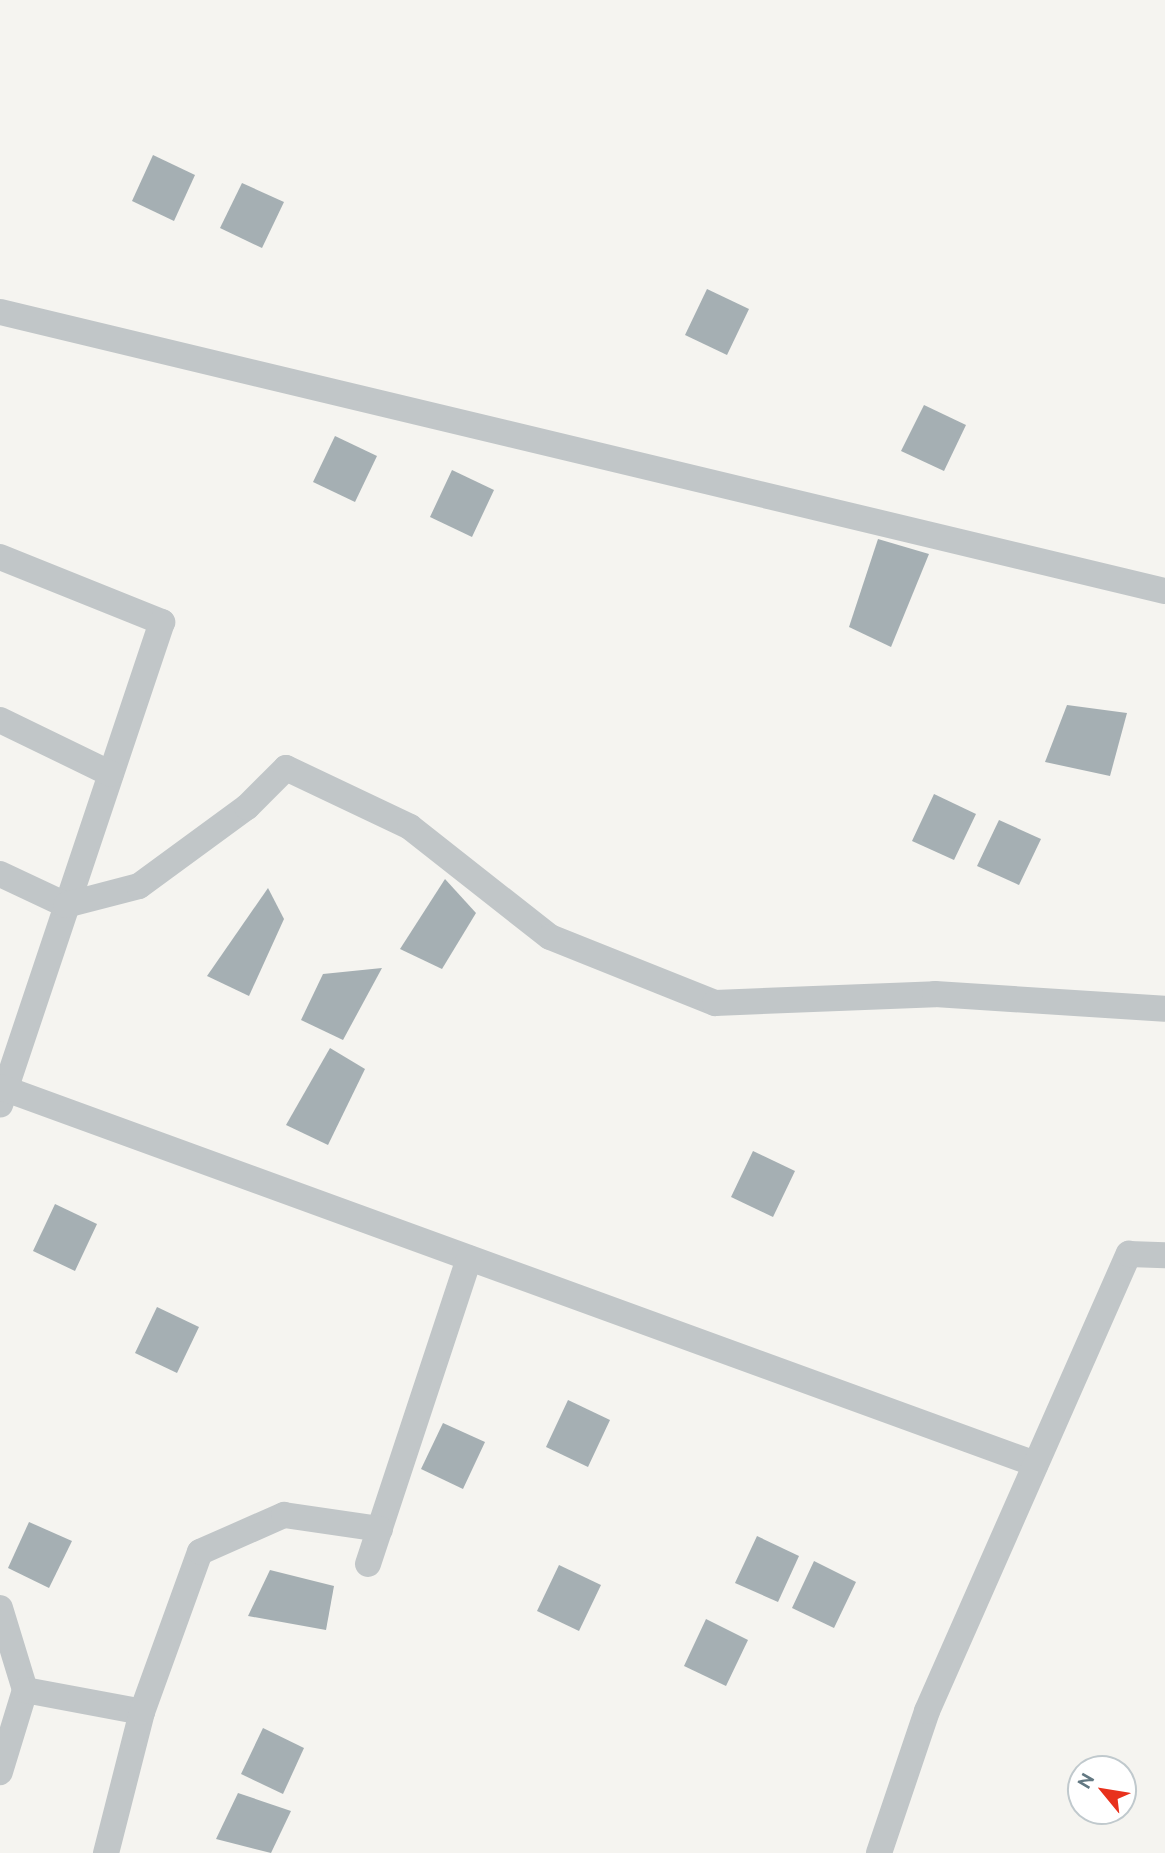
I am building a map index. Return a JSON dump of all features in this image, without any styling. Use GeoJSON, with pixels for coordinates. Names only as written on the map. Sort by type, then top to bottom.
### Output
{"type":"FeatureCollection","features":[{"type":"Feature","properties":{"kind":"street"},"geometry":{"type":"LineString","coordinates":[[0,312],[1165,591]]}},
{"type":"Feature","properties":{"kind":"street"},"geometry":{"type":"LineString","coordinates":[[0,557],[162,622],[2,1094],[470,1258],[1035,1464]]}},
{"type":"Feature","properties":{"kind":"street"},"geometry":{"type":"LineString","coordinates":[[0,720],[111,774]]}},
{"type":"Feature","properties":{"kind":"street"},"geometry":{"type":"LineString","coordinates":[[0,874],[66,905],[139,886],[247,807],[286,768],[410,827],[550,937],[715,1003],[935,994],[1165,1009]]}},
{"type":"Feature","properties":{"kind":"street"},"geometry":{"type":"LineString","coordinates":[[879,1853],[927,1711],[1129,1254],[1165,1255]]}},
{"type":"Feature","properties":{"kind":"street"},"geometry":{"type":"LineString","coordinates":[[368,1564],[470,1258]]}},
{"type":"Feature","properties":{"kind":"street"},"geometry":{"type":"LineString","coordinates":[[106,1853],[142,1712],[200,1552],[284,1516],[380,1528]]}},
{"type":"Feature","properties":{"kind":"street"},"geometry":{"type":"LineString","coordinates":[[0,1608],[25,1690],[0,1772]]}},
{"type":"Feature","properties":{"kind":"street"},"geometry":{"type":"LineString","coordinates":[[25,1690],[142,1712]]}},
{"type":"Feature","properties":{"kind":"building"},"geometry":{"type":"Polygon","coordinates":[[[153,155],[195,175],[174,221],[132,201],[153,155]]]}},
{"type":"Feature","properties":{"kind":"building"},"geometry":{"type":"Polygon","coordinates":[[[242,183],[284,202],[262,248],[220,228],[242,183]]]}},
{"type":"Feature","properties":{"kind":"building"},"geometry":{"type":"Polygon","coordinates":[[[707,289],[749,309],[727,355],[685,335],[707,289]]]}},
{"type":"Feature","properties":{"kind":"building"},"geometry":{"type":"Polygon","coordinates":[[[924,405],[966,425],[944,471],[901,451],[924,405]]]}},
{"type":"Feature","properties":{"kind":"building"},"geometry":{"type":"Polygon","coordinates":[[[335,436],[377,456],[355,502],[313,482],[335,436]]]}},
{"type":"Feature","properties":{"kind":"building"},"geometry":{"type":"Polygon","coordinates":[[[452,470],[494,490],[472,537],[430,517],[452,470]]]}},
{"type":"Feature","properties":{"kind":"building"},"geometry":{"type":"Polygon","coordinates":[[[878,539],[929,554],[891,647],[849,627],[878,539]]]}},
{"type":"Feature","properties":{"kind":"building"},"geometry":{"type":"Polygon","coordinates":[[[1067,705],[1127,713],[1110,776],[1045,762],[1067,705]]]}},
{"type":"Feature","properties":{"kind":"building"},"geometry":{"type":"Polygon","coordinates":[[[934,794],[976,814],[954,860],[912,841],[934,794]]]}},
{"type":"Feature","properties":{"kind":"building"},"geometry":{"type":"Polygon","coordinates":[[[999,820],[1041,839],[1019,885],[977,866],[999,820]]]}},
{"type":"Feature","properties":{"kind":"building"},"geometry":{"type":"Polygon","coordinates":[[[445,879],[476,913],[442,969],[400,949],[445,879]]]}},
{"type":"Feature","properties":{"kind":"building"},"geometry":{"type":"Polygon","coordinates":[[[268,888],[284,919],[249,996],[207,976],[268,888]]]}},
{"type":"Feature","properties":{"kind":"building"},"geometry":{"type":"Polygon","coordinates":[[[382,968],[343,1040],[301,1020],[323,974],[382,968]]]}},
{"type":"Feature","properties":{"kind":"building"},"geometry":{"type":"Polygon","coordinates":[[[330,1048],[365,1069],[328,1145],[286,1125],[330,1048]]]}},
{"type":"Feature","properties":{"kind":"building"},"geometry":{"type":"Polygon","coordinates":[[[753,1151],[795,1171],[773,1217],[731,1197],[753,1151]]]}},
{"type":"Feature","properties":{"kind":"building"},"geometry":{"type":"Polygon","coordinates":[[[55,1204],[97,1224],[75,1271],[33,1251],[55,1204]]]}},
{"type":"Feature","properties":{"kind":"building"},"geometry":{"type":"Polygon","coordinates":[[[157,1307],[199,1327],[177,1373],[135,1353],[157,1307]]]}},
{"type":"Feature","properties":{"kind":"building"},"geometry":{"type":"Polygon","coordinates":[[[568,1400],[610,1420],[588,1467],[546,1447],[568,1400]]]}},
{"type":"Feature","properties":{"kind":"building"},"geometry":{"type":"Polygon","coordinates":[[[443,1423],[485,1442],[463,1489],[421,1469],[443,1423]]]}},
{"type":"Feature","properties":{"kind":"building"},"geometry":{"type":"Polygon","coordinates":[[[29,1522],[72,1541],[49,1588],[8,1568],[29,1522]]]}},
{"type":"Feature","properties":{"kind":"building"},"geometry":{"type":"Polygon","coordinates":[[[757,1536],[799,1556],[778,1602],[735,1583],[757,1536]]]}},
{"type":"Feature","properties":{"kind":"building"},"geometry":{"type":"Polygon","coordinates":[[[814,1561],[856,1582],[834,1628],[792,1608],[814,1561]]]}},
{"type":"Feature","properties":{"kind":"building"},"geometry":{"type":"Polygon","coordinates":[[[559,1565],[601,1585],[579,1631],[537,1611],[559,1565]]]}},
{"type":"Feature","properties":{"kind":"building"},"geometry":{"type":"Polygon","coordinates":[[[270,1570],[334,1586],[326,1630],[248,1616],[270,1570]]]}},
{"type":"Feature","properties":{"kind":"building"},"geometry":{"type":"Polygon","coordinates":[[[706,1619],[748,1640],[726,1686],[684,1666],[706,1619]]]}},
{"type":"Feature","properties":{"kind":"building"},"geometry":{"type":"Polygon","coordinates":[[[263,1728],[304,1748],[283,1794],[241,1774],[263,1728]]]}},
{"type":"Feature","properties":{"kind":"building"},"geometry":{"type":"Polygon","coordinates":[[[238,1793],[291,1811],[271,1853],[216,1839],[238,1793]]]}}]}
